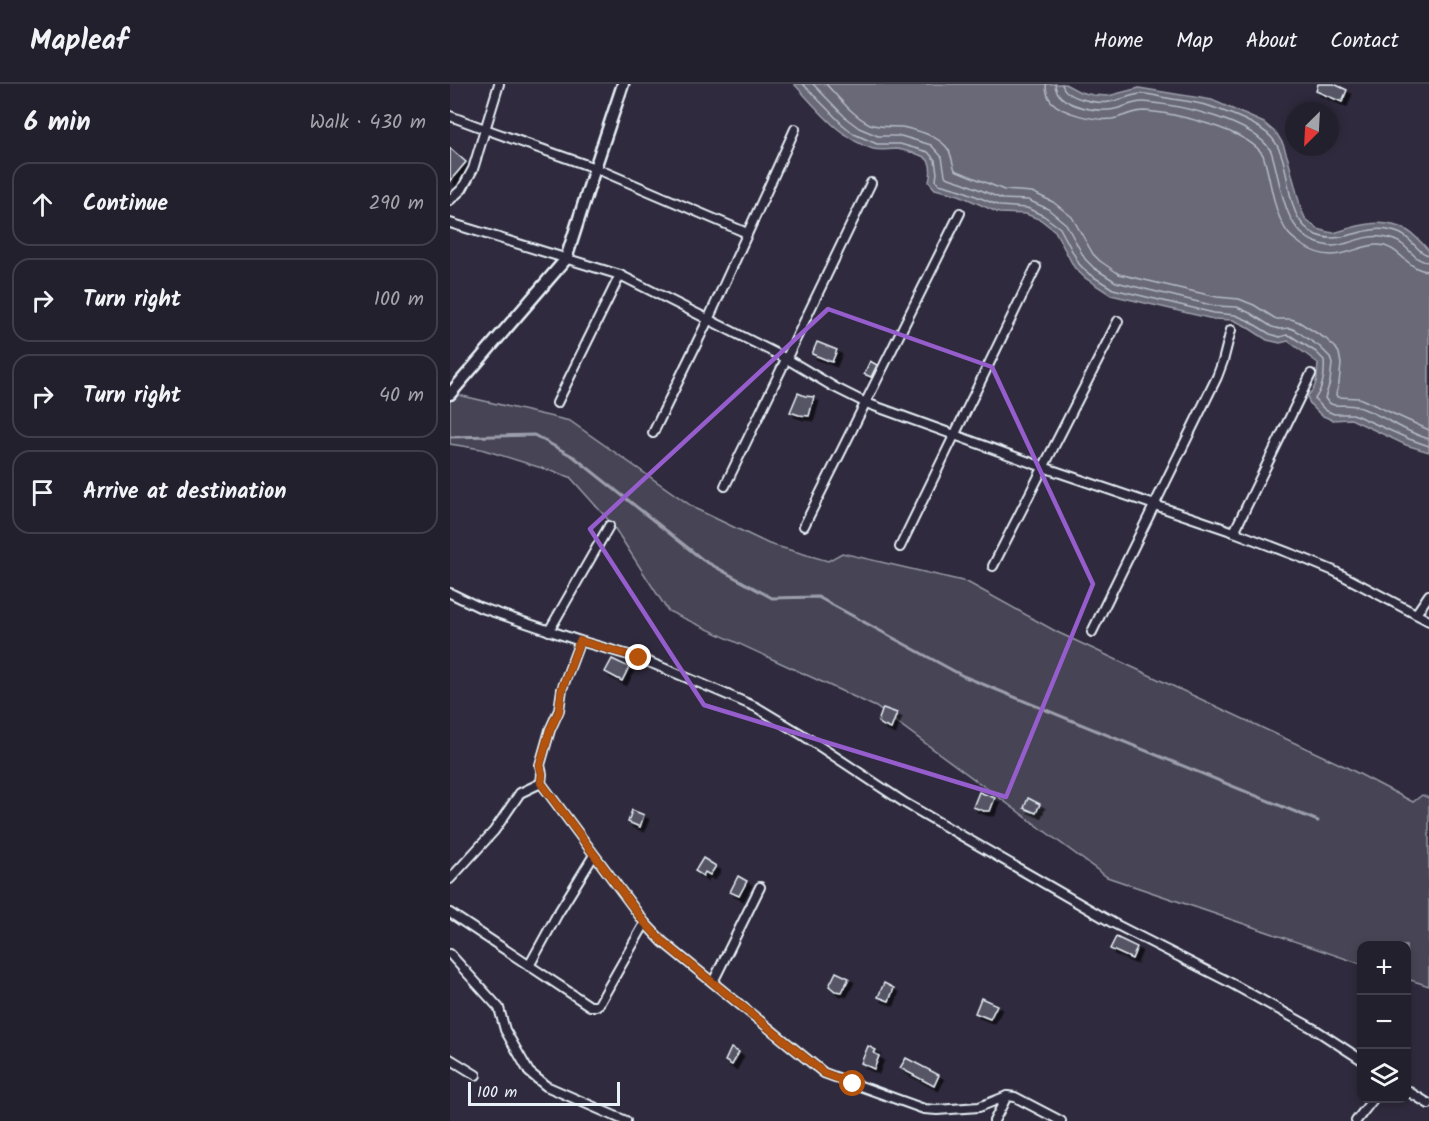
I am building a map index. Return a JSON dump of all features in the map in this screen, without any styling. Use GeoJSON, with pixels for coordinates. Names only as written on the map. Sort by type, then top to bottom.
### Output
{"type":"FeatureCollection","features":[{"type":"Feature","properties":{"kind":"street"},"geometry":{"type":"LineString","coordinates":[[450,200],[462,189],[472,169],[499,84]]}},
{"type":"Feature","properties":{"kind":"street"},"geometry":{"type":"LineString","coordinates":[[450,394],[566,259],[623,84]]}},
{"type":"Feature","properties":{"kind":"street"},"geometry":{"type":"LineString","coordinates":[[450,116],[595,168],[747,233]]}},
{"type":"Feature","properties":{"kind":"street"},"geometry":{"type":"LineString","coordinates":[[652,433],[708,320],[795,129]]}},
{"type":"Feature","properties":{"kind":"street"},"geometry":{"type":"LineString","coordinates":[[725,486],[871,183]]}},
{"type":"Feature","properties":{"kind":"street"},"geometry":{"type":"LineString","coordinates":[[804,526],[960,213]]}},
{"type":"Feature","properties":{"kind":"street"},"geometry":{"type":"LineString","coordinates":[[450,223],[620,275],[787,359],[866,403],[1043,467],[1234,532],[1334,571],[1429,621]]}},
{"type":"Feature","properties":{"kind":"street"},"geometry":{"type":"LineString","coordinates":[[900,547],[1036,267]]}},
{"type":"Feature","properties":{"kind":"street"},"geometry":{"type":"LineString","coordinates":[[557,403],[620,275]]}},
{"type":"Feature","properties":{"kind":"street"},"geometry":{"type":"LineString","coordinates":[[993,566],[1118,321]]}},
{"type":"Feature","properties":{"kind":"street"},"geometry":{"type":"LineString","coordinates":[[1092,632],[1217,377],[1231,330]]}},
{"type":"Feature","properties":{"kind":"street"},"geometry":{"type":"LineString","coordinates":[[1234,532],[1311,374]]}},
{"type":"Feature","properties":{"kind":"street"},"geometry":{"type":"LineString","coordinates":[[549,631],[609,526]]}},
{"type":"Feature","properties":{"kind":"street"},"geometry":{"type":"LineString","coordinates":[[450,592],[479,607],[639,658],[756,707],[905,803],[1113,923],[1229,982],[1316,1030],[1357,1057]]}},
{"type":"Feature","properties":{"kind":"street"},"geometry":{"type":"LineString","coordinates":[[1416,614],[1429,595]]}},
{"type":"Feature","properties":{"kind":"street"},"geometry":{"type":"LineString","coordinates":[[580,641],[562,689],[559,711],[550,730],[540,765],[541,783],[645,923],[663,942],[824,1073],[924,1110],[979,1107],[1006,1096],[1015,1097],[1061,1121]]}},
{"type":"Feature","properties":{"kind":"street"},"geometry":{"type":"LineString","coordinates":[[450,879],[494,831],[520,793],[541,783]]}},
{"type":"Feature","properties":{"kind":"street"},"geometry":{"type":"LineString","coordinates":[[529,966],[594,855]]}},
{"type":"Feature","properties":{"kind":"street"},"geometry":{"type":"LineString","coordinates":[[713,982],[760,887]]}},
{"type":"Feature","properties":{"kind":"street"},"geometry":{"type":"LineString","coordinates":[[450,913],[590,1006],[599,1004],[645,923]]}},
{"type":"Feature","properties":{"kind":"street"},"geometry":{"type":"LineString","coordinates":[[450,954],[498,1008],[505,1030],[529,1072],[546,1086],[626,1121]]}},
{"type":"Feature","properties":{"kind":"street"},"geometry":{"type":"LineString","coordinates":[[450,1059],[476,1075]]}},
{"type":"Feature","properties":{"kind":"street"},"geometry":{"type":"LineString","coordinates":[[1411,1093],[1429,1104]]}},
{"type":"Feature","properties":{"kind":"street"},"geometry":{"type":"LineString","coordinates":[[994,1121],[1006,1096]]}},
{"type":"Feature","properties":{"kind":"street"},"geometry":{"type":"LineString","coordinates":[[1356,1121],[1370,1103]]}},
{"type":"Feature","properties":{"kind":"highlighted area"},"geometry":{"type":"Polygon","coordinates":[[[828,309],[992,367],[1093,584],[1006,797],[704,705],[590,529],[828,309]]]}},
{"type":"Feature","properties":{"kind":"shaded area"},"geometry":{"type":"Polygon","coordinates":[[[450,393],[570,421],[696,509],[769,544],[828,561],[842,553],[967,582],[1057,632],[1344,766],[1413,802],[1422,795],[1429,798],[1429,986],[1411,980],[1411,941],[1357,941],[1357,963],[1107,877],[876,707],[668,611],[612,524],[570,477],[481,449],[450,444],[450,393]]]}},
{"type":"Feature","properties":{"kind":"water"},"geometry":{"type":"Polygon","coordinates":[[[794,84],[1065,84],[1080,92],[1108,96],[1139,88],[1212,100],[1264,123],[1277,134],[1283,144],[1306,220],[1318,229],[1334,233],[1362,225],[1390,224],[1408,231],[1429,251],[1429,452],[1406,445],[1351,419],[1332,420],[1321,415],[1310,404],[1307,396],[1315,385],[1318,363],[1288,341],[1280,343],[1267,340],[1233,320],[1213,319],[1111,295],[1085,278],[1074,267],[1055,231],[1041,220],[1026,214],[999,213],[959,195],[935,189],[929,182],[930,165],[924,157],[897,149],[873,149],[850,138],[830,122],[794,84]]]}},
{"type":"Feature","properties":{"kind":"building"},"geometry":{"type":"Polygon","coordinates":[[[1318,84],[1334,84],[1347,90],[1342,102],[1316,91],[1318,84]]]}},
{"type":"Feature","properties":{"kind":"building"},"geometry":{"type":"Polygon","coordinates":[[[450,148],[466,162],[450,181],[450,148]]]}},
{"type":"Feature","properties":{"kind":"building"},"geometry":{"type":"Polygon","coordinates":[[[817,342],[837,350],[832,362],[812,354],[817,342]]]}},
{"type":"Feature","properties":{"kind":"building"},"geometry":{"type":"Polygon","coordinates":[[[870,361],[877,365],[871,377],[864,374],[870,361]]]}},
{"type":"Feature","properties":{"kind":"building"},"geometry":{"type":"Polygon","coordinates":[[[798,393],[814,397],[809,416],[790,412],[798,393]]]}},
{"type":"Feature","properties":{"kind":"building"},"geometry":{"type":"Polygon","coordinates":[[[612,659],[629,667],[622,681],[605,672],[612,659]]]}},
{"type":"Feature","properties":{"kind":"building"},"geometry":{"type":"Polygon","coordinates":[[[883,708],[897,713],[891,729],[878,722],[883,708]]]}},
{"type":"Feature","properties":{"kind":"building"},"geometry":{"type":"Polygon","coordinates":[[[979,792],[995,798],[990,811],[973,807],[979,792]]]}},
{"type":"Feature","properties":{"kind":"building"},"geometry":{"type":"Polygon","coordinates":[[[1028,798],[1040,804],[1036,813],[1024,808],[1028,798]]]}},
{"type":"Feature","properties":{"kind":"building"},"geometry":{"type":"Polygon","coordinates":[[[632,810],[644,815],[640,827],[628,822],[632,810]]]}},
{"type":"Feature","properties":{"kind":"building"},"geometry":{"type":"Polygon","coordinates":[[[703,858],[716,866],[710,875],[705,872],[703,876],[695,871],[703,858]]]}},
{"type":"Feature","properties":{"kind":"building"},"geometry":{"type":"Polygon","coordinates":[[[738,876],[747,881],[739,896],[730,892],[738,876]]]}},
{"type":"Feature","properties":{"kind":"building"},"geometry":{"type":"Polygon","coordinates":[[[1116,937],[1137,947],[1132,959],[1110,949],[1116,937]]]}},
{"type":"Feature","properties":{"kind":"building"},"geometry":{"type":"Polygon","coordinates":[[[836,972],[849,978],[842,992],[835,991],[829,986],[836,972]]]}},
{"type":"Feature","properties":{"kind":"building"},"geometry":{"type":"Polygon","coordinates":[[[884,983],[894,988],[889,1001],[878,997],[884,983]]]}},
{"type":"Feature","properties":{"kind":"building"},"geometry":{"type":"Polygon","coordinates":[[[981,998],[997,1005],[990,1019],[975,1013],[981,998]]]}},
{"type":"Feature","properties":{"kind":"building"},"geometry":{"type":"Polygon","coordinates":[[[868,1046],[876,1050],[874,1053],[879,1056],[874,1069],[861,1063],[868,1046]]]}},
{"type":"Feature","properties":{"kind":"building"},"geometry":{"type":"Polygon","coordinates":[[[731,1048],[739,1052],[732,1065],[725,1061],[731,1048]]]}},
{"type":"Feature","properties":{"kind":"building"},"geometry":{"type":"Polygon","coordinates":[[[906,1058],[939,1075],[934,1086],[900,1068],[906,1058]]]}},
{"type":"Feature","properties":{"kind":"waterway"},"geometry":{"type":"LineString","coordinates":[[450,437],[534,435],[574,457],[703,560],[772,598],[818,597],[963,676],[1318,821]]}},
{"type":"Feature","properties":{"kind":"route"},"geometry":{"type":"LineString","coordinates":[[639,658],[580,641],[562,689],[559,711],[550,730],[540,765],[541,783],[645,923],[663,942],[824,1073],[853,1084]]}}]}
